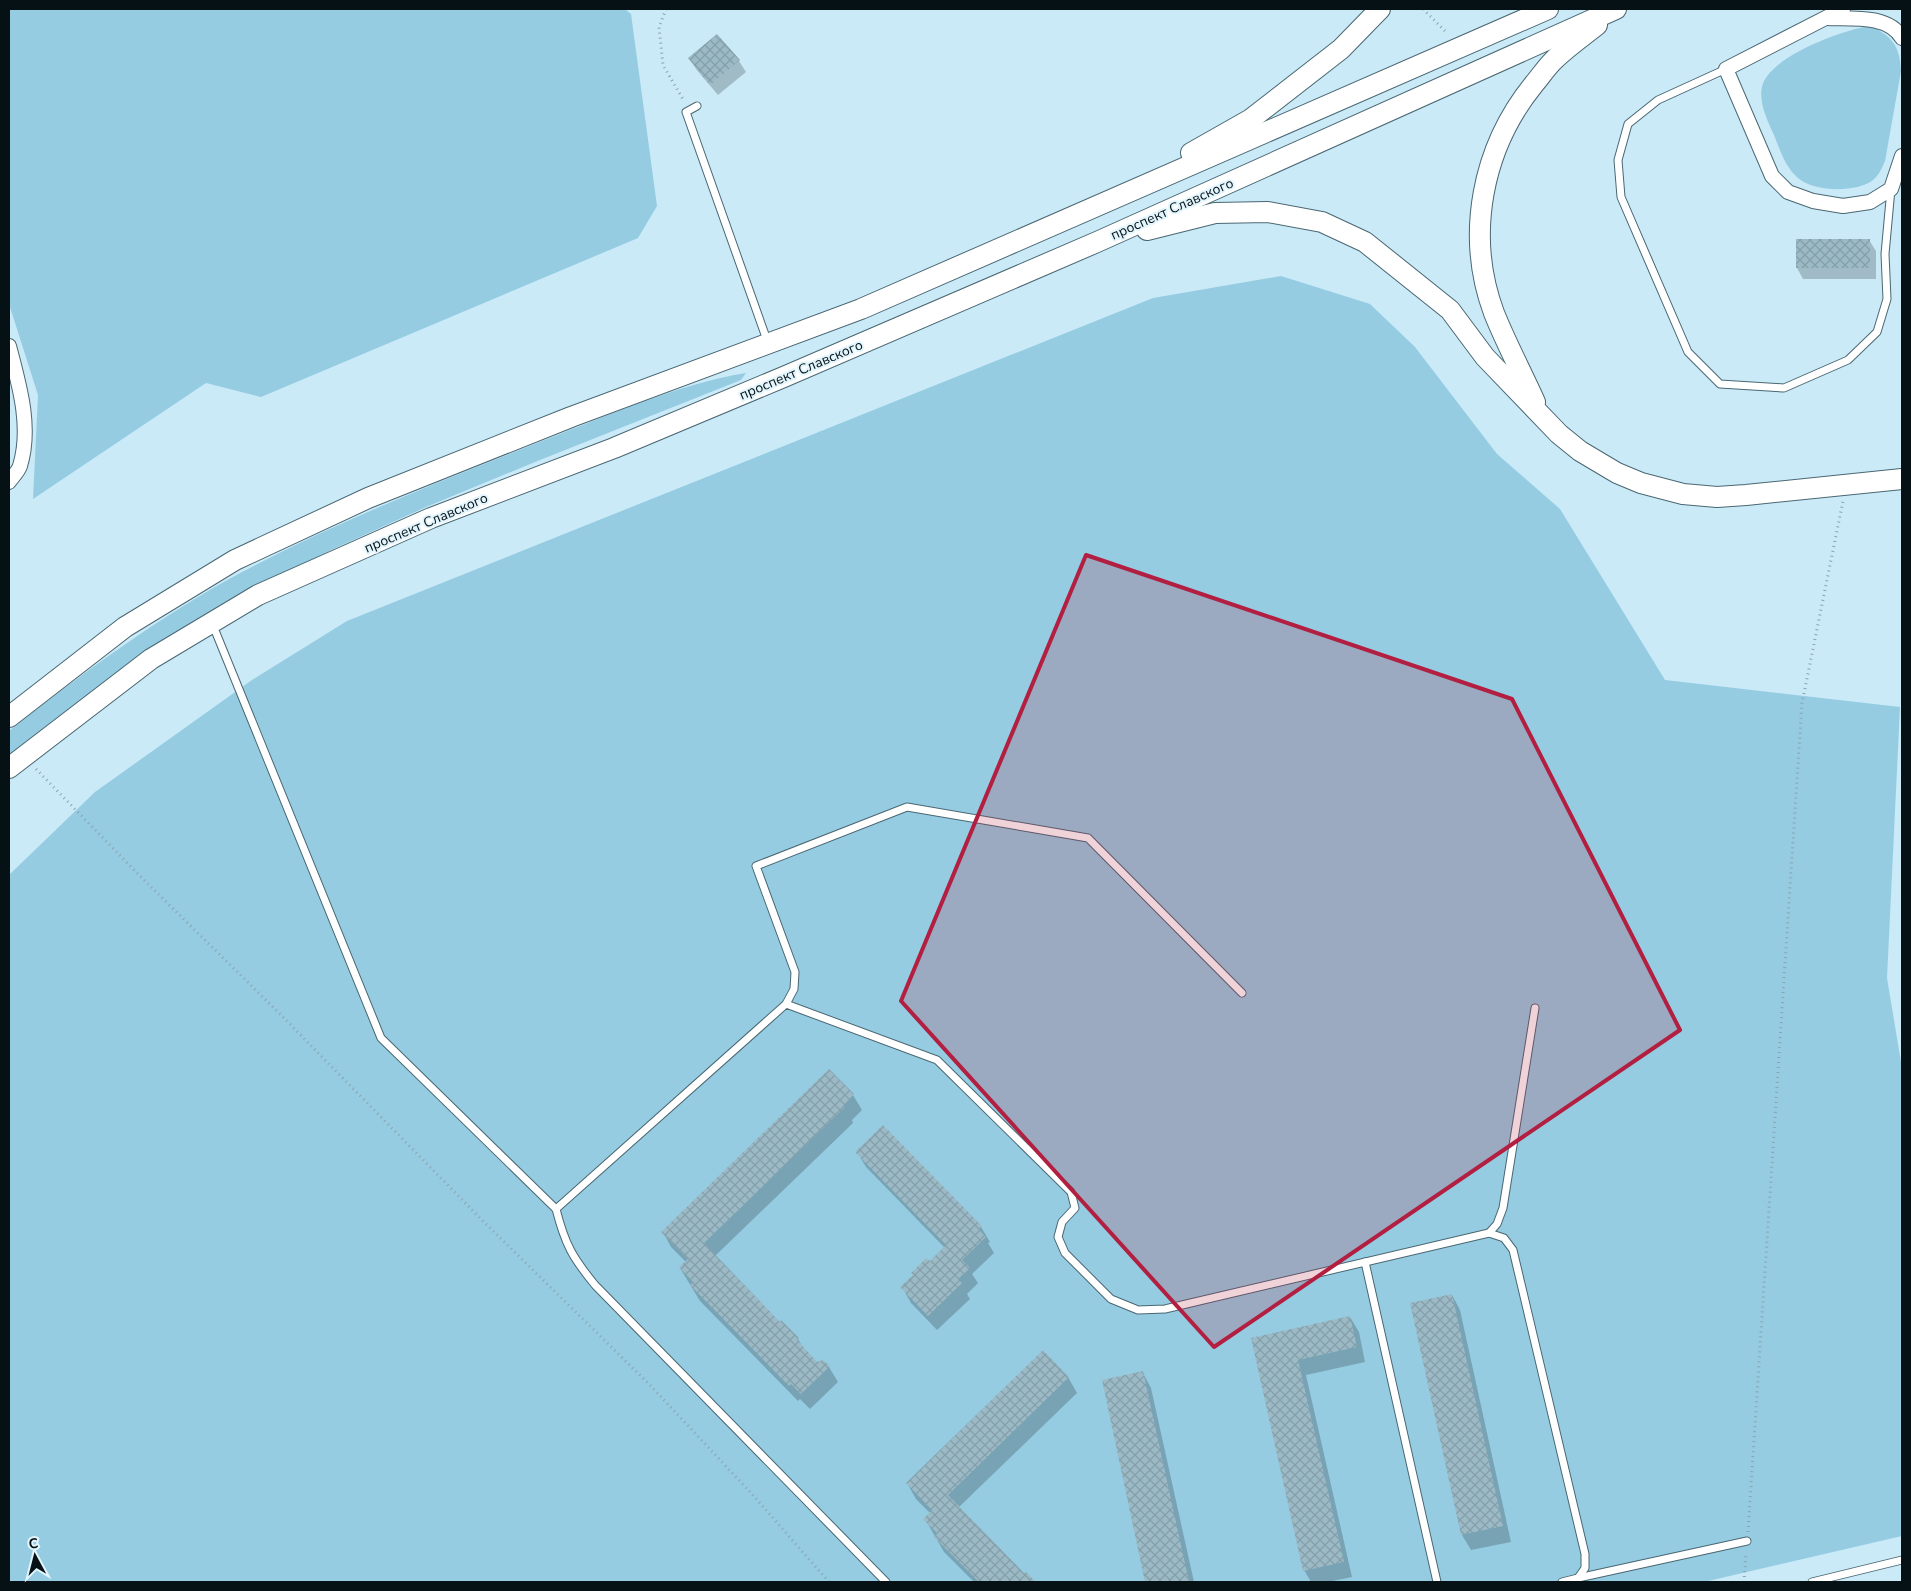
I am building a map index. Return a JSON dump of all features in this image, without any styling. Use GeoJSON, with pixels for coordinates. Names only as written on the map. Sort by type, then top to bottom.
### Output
{"type":"FeatureCollection","features":[{"type":"Feature","properties":{"kind":"main road"},"geometry":{"type":"LineString","coordinates":[[1086,211],[1251,119],[1341,49],[1380,9]]}},
{"type":"Feature","properties":{"kind":"main road"},"geometry":{"type":"LineString","coordinates":[[9,717],[124,626],[235,560],[410,480],[571,417],[861,309],[1548,9]]}},
{"type":"Feature","properties":{"kind":"main road"},"geometry":{"type":"LineString","coordinates":[[1542,418],[1494,312],[1482,265],[1479,238],[1480,211],[1490,168],[1501,133],[1520,101],[1552,62],[1616,9]]}},
{"type":"Feature","properties":{"kind":"main road","name":"проспект Славского"},"geometry":{"type":"LineString","coordinates":[[16,762],[151,659],[258,595],[431,518],[614,448],[1097,242],[1616,9]]}},
{"type":"Feature","properties":{"kind":"main road"},"geometry":{"type":"LineString","coordinates":[[1097,242],[1215,213],[1268,212],[1322,222],[1365,242],[1450,310],[1485,357],[1542,418],[1580,451],[1617,473],[1641,483],[1683,494],[1717,497],[1902,479]]}},
{"type":"Feature","properties":{"kind":"street"},"geometry":{"type":"LineString","coordinates":[[1844,9],[1726,69],[1772,176],[1788,192],[1813,202],[1844,206],[1870,202],[1891,189],[1902,156]]}},
{"type":"Feature","properties":{"kind":"street"},"geometry":{"type":"LineString","coordinates":[[1826,18],[1884,22],[1899,32],[1902,38]]}},
{"type":"Feature","properties":{"kind":"street"},"geometry":{"type":"LineString","coordinates":[[9,346],[19,383],[25,430],[20,468],[9,482]]}},
{"type":"Feature","properties":{"kind":"lane"},"geometry":{"type":"LineString","coordinates":[[1726,69],[1658,100],[1628,124],[1618,160],[1621,197],[1688,352],[1720,384],[1784,388],[1848,360],[1877,332],[1887,300],[1885,264],[1887,220],[1891,189]]}},
{"type":"Feature","properties":{"kind":"lane"},"geometry":{"type":"LineString","coordinates":[[697,106],[686,112],[768,343]]}},
{"type":"Feature","properties":{"kind":"lane"},"geometry":{"type":"LineString","coordinates":[[212,622],[381,1038],[556,1209],[562,1235],[574,1258],[595,1285],[886,1582]]}},
{"type":"Feature","properties":{"kind":"lane"},"geometry":{"type":"LineString","coordinates":[[556,1209],[786,1004],[794,989],[795,972],[756,866],[908,807],[1088,838],[1242,993]]}},
{"type":"Feature","properties":{"kind":"lane"},"geometry":{"type":"LineString","coordinates":[[786,1004],[937,1060],[1071,1192],[1074,1208],[1062,1222],[1058,1236],[1065,1253],[1111,1299],[1138,1310],[1165,1309],[1489,1233],[1504,1238],[1513,1250],[1585,1554],[1586,1568],[1578,1578]]}},
{"type":"Feature","properties":{"kind":"lane"},"geometry":{"type":"LineString","coordinates":[[1489,1233],[1497,1224],[1503,1208],[1535,1008]]}},
{"type":"Feature","properties":{"kind":"lane"},"geometry":{"type":"LineString","coordinates":[[1365,1262],[1437,1582]]}},
{"type":"Feature","properties":{"kind":"lane"},"geometry":{"type":"LineString","coordinates":[[1562,1582],[1747,1541]]}},
{"type":"Feature","properties":{"kind":"lane"},"geometry":{"type":"LineString","coordinates":[[1812,1582],[1902,1560]]}},
{"type":"Feature","properties":{"kind":"path"},"geometry":{"type":"LineString","coordinates":[[666,9],[658,27],[663,65],[689,111]]}},
{"type":"Feature","properties":{"kind":"path"},"geometry":{"type":"LineString","coordinates":[[1423,9],[1449,35]]}},
{"type":"Feature","properties":{"kind":"path"},"geometry":{"type":"LineString","coordinates":[[1744,1582],[1802,703],[1845,494]]}},
{"type":"Feature","properties":{"kind":"path"},"geometry":{"type":"LineString","coordinates":[[16,762],[140,876],[278,1012],[480,1218],[649,1384],[751,1493],[829,1582]]}},
{"type":"Feature","properties":{"kind":"highlighted area"},"geometry":{"type":"Polygon","coordinates":[[[1086,555],[1512,699],[1680,1030],[1214,1347],[901,1001],[1086,555]]]}},
{"type":"Feature","properties":{"kind":"shaded area"},"geometry":{"type":"Polygon","coordinates":[[[9,9],[625,9],[631,14],[657,206],[638,238],[261,397],[206,383],[33,499],[38,395],[9,304],[9,9]]]}},
{"type":"Feature","properties":{"kind":"shaded area"},"geometry":{"type":"Polygon","coordinates":[[[1870,26],[1889,38],[1897,48],[1901,71],[1885,161],[1879,174],[1873,180],[1857,187],[1835,189],[1805,183],[1793,174],[1786,164],[1768,123],[1763,109],[1761,94],[1764,81],[1771,71],[1796,53],[1844,32],[1870,26]]]}},
{"type":"Feature","properties":{"kind":"shaded area"},"geometry":{"type":"Polygon","coordinates":[[[1281,276],[1370,304],[1415,347],[1497,454],[1560,509],[1665,680],[1900,707],[1887,978],[1902,1068],[1902,1536],[1704,1582],[9,1582],[9,875],[95,792],[252,680],[347,621],[1153,298],[1281,276]]]}},
{"type":"Feature","properties":{"kind":"shaded area"},"geometry":{"type":"Polygon","coordinates":[[[746,373],[741,380],[426,507],[331,550],[256,589],[9,758],[9,731],[65,688],[151,627],[211,589],[278,553],[428,487],[617,411],[695,385],[746,373]]]}},
{"type":"Feature","properties":{"kind":"building"},"geometry":{"type":"Polygon","coordinates":[[[717,34],[740,60],[710,85],[688,58],[717,34]]]}},
{"type":"Feature","properties":{"kind":"building"},"geometry":{"type":"Polygon","coordinates":[[[1796,239],[1870,239],[1870,268],[1796,268],[1796,239]]]}},
{"type":"Feature","properties":{"kind":"building"},"geometry":{"type":"Polygon","coordinates":[[[829,1069],[854,1094],[843,1106],[845,1107],[704,1243],[780,1322],[781,1320],[799,1338],[797,1340],[817,1362],[823,1360],[830,1366],[801,1394],[791,1384],[789,1386],[690,1285],[693,1282],[679,1267],[688,1259],[661,1232],[829,1069]]]}},
{"type":"Feature","properties":{"kind":"building"},"geometry":{"type":"Polygon","coordinates":[[[883,1125],[982,1226],[979,1229],[986,1237],[962,1260],[970,1268],[958,1279],[962,1283],[928,1316],[900,1287],[913,1275],[911,1273],[926,1258],[930,1261],[946,1245],[855,1152],[883,1125]]]}},
{"type":"Feature","properties":{"kind":"building"},"geometry":{"type":"Polygon","coordinates":[[[1452,1294],[1503,1526],[1461,1535],[1410,1303],[1452,1294]]]}},
{"type":"Feature","properties":{"kind":"building"},"geometry":{"type":"Polygon","coordinates":[[[1350,1316],[1357,1347],[1298,1360],[1344,1562],[1303,1571],[1251,1338],[1350,1316]]]}},
{"type":"Feature","properties":{"kind":"building"},"geometry":{"type":"Polygon","coordinates":[[[1043,1350],[1069,1377],[948,1495],[1024,1573],[1026,1572],[1036,1582],[979,1582],[934,1537],[937,1533],[923,1519],[932,1510],[906,1483],[1043,1350]]]}},
{"type":"Feature","properties":{"kind":"building"},"geometry":{"type":"Polygon","coordinates":[[[1143,1371],[1189,1582],[1145,1582],[1102,1380],[1143,1371]]]}}]}
